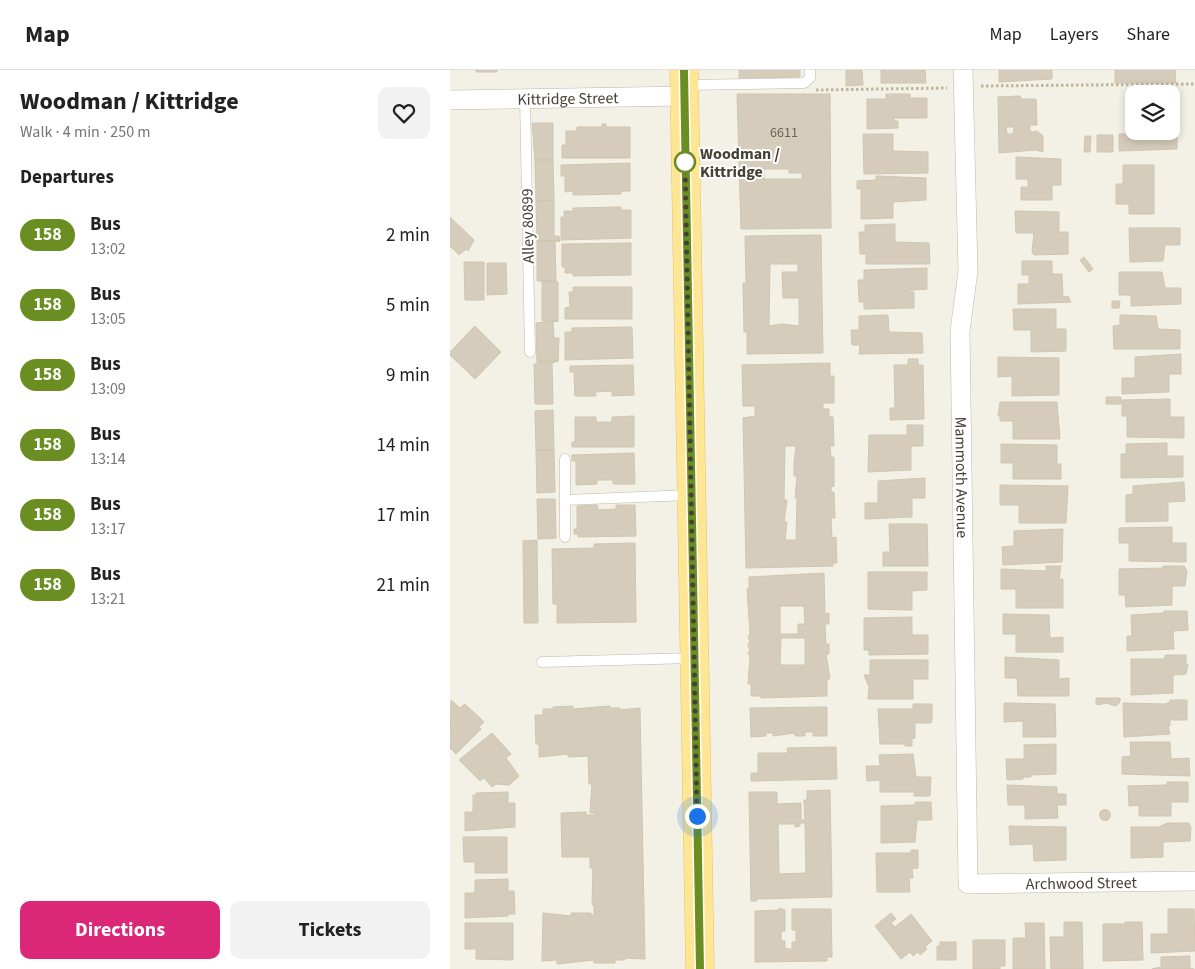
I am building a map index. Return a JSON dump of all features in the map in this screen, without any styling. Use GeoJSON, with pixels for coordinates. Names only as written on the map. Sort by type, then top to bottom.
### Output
{"type":"FeatureCollection","features":[{"type":"Feature","properties":{"kind":"main road"},"geometry":{"type":"LineString","coordinates":[[684,84],[700,969]]}},
{"type":"Feature","properties":{"kind":"street","name":"Mammoth Avenue"},"geometry":{"type":"LineString","coordinates":[[963,78],[968,272],[960,331],[968,884]]}},
{"type":"Feature","properties":{"kind":"street","name":"Kittridge Street"},"geometry":{"type":"LineString","coordinates":[[450,100],[525,99],[684,84]]}},
{"type":"Feature","properties":{"kind":"street","name":"Archwood Street"},"geometry":{"type":"LineString","coordinates":[[968,884],[1195,881]]}},
{"type":"Feature","properties":{"kind":"lane"},"geometry":{"type":"LineString","coordinates":[[684,84],[804,83],[810,78],[810,70]]}},
{"type":"Feature","properties":{"kind":"lane","name":"Alley 80899"},"geometry":{"type":"LineString","coordinates":[[525,99],[530,352]]}},
{"type":"Feature","properties":{"kind":"lane"},"geometry":{"type":"LineString","coordinates":[[565,459],[565,537]]}},
{"type":"Feature","properties":{"kind":"lane"},"geometry":{"type":"LineString","coordinates":[[565,500],[691,495]]}},
{"type":"Feature","properties":{"kind":"lane"},"geometry":{"type":"LineString","coordinates":[[542,662],[694,658]]}},
{"type":"Feature","properties":{"kind":"path"},"geometry":{"type":"LineString","coordinates":[[815,90],[963,78],[1195,84]]}},
{"type":"Feature","properties":{"kind":"building"},"geometry":{"type":"Polygon","coordinates":[[[476,70],[497,70],[497,72],[476,72],[476,70]]]}},
{"type":"Feature","properties":{"kind":"building"},"geometry":{"type":"Polygon","coordinates":[[[739,70],[800,70],[800,77],[739,78],[739,70]]]}},
{"type":"Feature","properties":{"kind":"building"},"geometry":{"type":"Polygon","coordinates":[[[846,70],[862,70],[863,85],[846,86],[846,70]]]}},
{"type":"Feature","properties":{"kind":"building"},"geometry":{"type":"Polygon","coordinates":[[[881,70],[925,70],[926,83],[881,83],[881,70]]]}},
{"type":"Feature","properties":{"kind":"building"},"geometry":{"type":"Polygon","coordinates":[[[999,70],[1052,70],[1052,79],[999,82],[999,70]]]}},
{"type":"Feature","properties":{"kind":"building"},"geometry":{"type":"Polygon","coordinates":[[[1115,70],[1175,70],[1176,83],[1115,83],[1115,70]]]}},
{"type":"Feature","properties":{"kind":"building"},"geometry":{"type":"Polygon","coordinates":[[[737,94],[830,94],[831,228],[741,229],[737,94]],[[764,169],[764,179],[802,179],[802,173],[789,173],[789,169],[764,169]]]}},
{"type":"Feature","properties":{"kind":"building"},"geometry":{"type":"Polygon","coordinates":[[[886,94],[910,94],[910,98],[927,98],[927,118],[894,118],[894,121],[898,121],[898,128],[867,129],[867,99],[886,99],[886,94]]]}},
{"type":"Feature","properties":{"kind":"building"},"geometry":{"type":"Polygon","coordinates":[[[1020,96],[1021,99],[1036,99],[1037,125],[1030,125],[1030,132],[1037,131],[1043,136],[1043,152],[1036,150],[999,153],[998,97],[1020,96]],[[1006,127],[1007,134],[1013,134],[1014,127],[1006,127]]]}},
{"type":"Feature","properties":{"kind":"building"},"geometry":{"type":"Polygon","coordinates":[[[532,123],[553,123],[553,160],[535,160],[532,123]]]}},
{"type":"Feature","properties":{"kind":"building"},"geometry":{"type":"Polygon","coordinates":[[[602,124],[606,124],[606,127],[630,127],[630,158],[562,158],[562,145],[566,145],[566,131],[577,131],[577,127],[602,127],[602,124]]]}},
{"type":"Feature","properties":{"kind":"building"},"geometry":{"type":"Polygon","coordinates":[[[863,134],[893,134],[893,151],[928,152],[928,173],[864,174],[863,134]]]}},
{"type":"Feature","properties":{"kind":"building"},"geometry":{"type":"Polygon","coordinates":[[[1119,134],[1125,134],[1125,140],[1177,140],[1177,149],[1119,151],[1119,134]]]}},
{"type":"Feature","properties":{"kind":"building"},"geometry":{"type":"Polygon","coordinates":[[[1097,135],[1113,135],[1113,152],[1097,152],[1097,135]]]}},
{"type":"Feature","properties":{"kind":"building"},"geometry":{"type":"Polygon","coordinates":[[[1085,136],[1091,136],[1090,152],[1084,152],[1085,136]]]}},
{"type":"Feature","properties":{"kind":"building"},"geometry":{"type":"Polygon","coordinates":[[[1016,157],[1061,159],[1061,185],[1052,185],[1052,200],[1021,200],[1021,187],[1028,187],[1028,179],[1016,179],[1016,157]]]}},
{"type":"Feature","properties":{"kind":"building"},"geometry":{"type":"Polygon","coordinates":[[[535,160],[553,160],[554,200],[536,201],[535,160]]]}},
{"type":"Feature","properties":{"kind":"building"},"geometry":{"type":"Polygon","coordinates":[[[630,163],[630,191],[621,191],[621,194],[573,195],[573,191],[565,192],[565,176],[561,176],[561,165],[630,163]]]}},
{"type":"Feature","properties":{"kind":"building"},"geometry":{"type":"Polygon","coordinates":[[[1123,165],[1154,165],[1154,214],[1129,214],[1129,204],[1116,204],[1116,184],[1123,184],[1123,165]]]}},
{"type":"Feature","properties":{"kind":"building"},"geometry":{"type":"Polygon","coordinates":[[[876,176],[926,178],[926,200],[893,202],[893,218],[861,219],[861,189],[857,189],[857,181],[876,180],[876,176]]]}},
{"type":"Feature","properties":{"kind":"building"},"geometry":{"type":"Polygon","coordinates":[[[554,200],[554,236],[559,236],[560,241],[537,241],[536,201],[554,200]]]}},
{"type":"Feature","properties":{"kind":"building"},"geometry":{"type":"Polygon","coordinates":[[[621,207],[621,210],[631,210],[631,238],[561,240],[561,217],[564,217],[564,211],[573,211],[573,208],[621,207]]]}},
{"type":"Feature","properties":{"kind":"building"},"geometry":{"type":"Polygon","coordinates":[[[1015,211],[1059,212],[1059,232],[1068,232],[1068,254],[1034,255],[1032,252],[1034,233],[1016,233],[1015,211]]]}},
{"type":"Feature","properties":{"kind":"building"},"geometry":{"type":"Polygon","coordinates":[[[450,217],[474,240],[468,251],[466,249],[459,255],[450,246],[450,217]]]}},
{"type":"Feature","properties":{"kind":"building"},"geometry":{"type":"Polygon","coordinates":[[[895,224],[895,242],[929,243],[930,264],[866,264],[866,254],[860,254],[859,232],[865,232],[865,225],[895,224]]]}},
{"type":"Feature","properties":{"kind":"building"},"geometry":{"type":"Polygon","coordinates":[[[1129,228],[1180,228],[1180,245],[1165,245],[1163,261],[1130,262],[1129,228]]]}},
{"type":"Feature","properties":{"kind":"building"},"geometry":{"type":"Polygon","coordinates":[[[821,235],[823,353],[747,354],[747,332],[744,332],[743,283],[746,283],[745,236],[821,235]],[[770,264],[769,326],[782,324],[799,326],[799,298],[783,298],[782,272],[798,272],[798,264],[770,264]]]}},
{"type":"Feature","properties":{"kind":"building"},"geometry":{"type":"Polygon","coordinates":[[[537,241],[555,241],[556,281],[537,281],[537,241]]]}},
{"type":"Feature","properties":{"kind":"building"},"geometry":{"type":"Polygon","coordinates":[[[631,243],[631,275],[573,276],[573,273],[565,273],[565,267],[562,267],[562,244],[631,243]]]}},
{"type":"Feature","properties":{"kind":"building"},"geometry":{"type":"Polygon","coordinates":[[[1084,257],[1093,269],[1089,272],[1080,260],[1084,257]]]}},
{"type":"Feature","properties":{"kind":"building"},"geometry":{"type":"Polygon","coordinates":[[[1022,261],[1052,261],[1052,274],[1062,274],[1063,297],[1068,296],[1071,302],[1018,304],[1018,284],[1029,284],[1029,275],[1022,275],[1022,261]]]}},
{"type":"Feature","properties":{"kind":"building"},"geometry":{"type":"Polygon","coordinates":[[[464,262],[484,262],[484,300],[465,300],[464,262]]]}},
{"type":"Feature","properties":{"kind":"building"},"geometry":{"type":"Polygon","coordinates":[[[487,263],[506,263],[507,294],[487,295],[487,263]]]}},
{"type":"Feature","properties":{"kind":"building"},"geometry":{"type":"Polygon","coordinates":[[[927,268],[927,289],[899,291],[914,292],[914,308],[864,309],[864,302],[859,302],[858,280],[864,280],[864,270],[927,268]]]}},
{"type":"Feature","properties":{"kind":"building"},"geometry":{"type":"Polygon","coordinates":[[[1119,272],[1162,272],[1165,288],[1181,288],[1181,304],[1131,306],[1131,295],[1119,295],[1119,272]]]}},
{"type":"Feature","properties":{"kind":"building"},"geometry":{"type":"Polygon","coordinates":[[[542,281],[558,282],[558,321],[542,321],[542,281]]]}},
{"type":"Feature","properties":{"kind":"building"},"geometry":{"type":"Polygon","coordinates":[[[573,287],[632,287],[632,319],[565,319],[565,308],[570,307],[569,292],[573,292],[573,287]]]}},
{"type":"Feature","properties":{"kind":"building"},"geometry":{"type":"Polygon","coordinates":[[[1112,301],[1120,301],[1119,308],[1112,308],[1112,301]]]}},
{"type":"Feature","properties":{"kind":"building"},"geometry":{"type":"Polygon","coordinates":[[[1013,309],[1056,309],[1056,329],[1066,329],[1066,351],[1031,352],[1031,330],[1014,330],[1013,309]]]}},
{"type":"Feature","properties":{"kind":"building"},"geometry":{"type":"Polygon","coordinates":[[[888,315],[889,332],[922,333],[923,353],[859,354],[860,345],[852,345],[851,330],[859,330],[859,316],[888,315]]]}},
{"type":"Feature","properties":{"kind":"building"},"geometry":{"type":"Polygon","coordinates":[[[1120,315],[1156,316],[1158,329],[1180,330],[1180,349],[1114,349],[1113,326],[1120,325],[1120,315]]]}},
{"type":"Feature","properties":{"kind":"building"},"geometry":{"type":"Polygon","coordinates":[[[558,321],[553,322],[554,338],[559,338],[558,361],[537,362],[536,323],[558,321]]]}},
{"type":"Feature","properties":{"kind":"building"},"geometry":{"type":"Polygon","coordinates":[[[475,326],[501,352],[475,379],[450,355],[450,352],[475,326]]]}},
{"type":"Feature","properties":{"kind":"building"},"geometry":{"type":"Polygon","coordinates":[[[632,327],[633,358],[565,360],[565,332],[572,332],[572,328],[632,327]]]}},
{"type":"Feature","properties":{"kind":"building"},"geometry":{"type":"Polygon","coordinates":[[[1181,354],[1181,374],[1169,374],[1169,392],[1122,394],[1122,378],[1135,378],[1135,357],[1181,354]]]}},
{"type":"Feature","properties":{"kind":"building"},"geometry":{"type":"Polygon","coordinates":[[[998,357],[1059,358],[1059,395],[1012,396],[1012,376],[998,377],[998,357]]]}},
{"type":"Feature","properties":{"kind":"building"},"geometry":{"type":"Polygon","coordinates":[[[908,359],[918,359],[918,365],[923,365],[924,419],[890,420],[890,408],[895,408],[894,365],[908,365],[908,359]]]}},
{"type":"Feature","properties":{"kind":"building"},"geometry":{"type":"Polygon","coordinates":[[[558,361],[552,363],[553,404],[535,404],[534,364],[537,364],[537,362],[558,361]]]}},
{"type":"Feature","properties":{"kind":"building"},"geometry":{"type":"Polygon","coordinates":[[[830,363],[830,376],[834,376],[834,403],[823,403],[823,409],[829,409],[829,417],[833,417],[834,446],[830,446],[831,457],[834,457],[834,486],[831,487],[831,492],[834,492],[835,518],[831,518],[832,538],[836,537],[837,563],[833,563],[833,566],[746,568],[743,418],[755,416],[755,406],[743,406],[742,365],[830,363]],[[785,446],[784,500],[787,500],[784,522],[787,522],[785,540],[796,540],[797,498],[795,498],[797,476],[794,476],[794,462],[796,446],[785,446]]]}},
{"type":"Feature","properties":{"kind":"building"},"geometry":{"type":"Polygon","coordinates":[[[633,365],[634,395],[612,396],[612,391],[595,392],[596,396],[575,396],[574,372],[570,372],[570,366],[633,365]]]}},
{"type":"Feature","properties":{"kind":"building"},"geometry":{"type":"Polygon","coordinates":[[[1106,397],[1121,397],[1121,404],[1106,404],[1106,397]]]}},
{"type":"Feature","properties":{"kind":"building"},"geometry":{"type":"Polygon","coordinates":[[[1170,399],[1170,417],[1184,417],[1184,438],[1127,437],[1127,416],[1122,416],[1122,400],[1170,399]]]}},
{"type":"Feature","properties":{"kind":"building"},"geometry":{"type":"Polygon","coordinates":[[[1000,402],[1057,402],[1060,439],[1013,439],[1013,421],[1000,421],[1000,416],[998,416],[1000,402]]]}},
{"type":"Feature","properties":{"kind":"building"},"geometry":{"type":"Polygon","coordinates":[[[553,410],[554,450],[536,450],[535,411],[553,410]]]}},
{"type":"Feature","properties":{"kind":"building"},"geometry":{"type":"Polygon","coordinates":[[[634,416],[634,447],[572,447],[572,442],[575,442],[575,417],[596,417],[596,422],[612,422],[612,417],[634,416]]]}},
{"type":"Feature","properties":{"kind":"building"},"geometry":{"type":"Polygon","coordinates":[[[907,425],[923,425],[923,446],[911,446],[911,470],[868,472],[869,435],[907,435],[907,425]]]}},
{"type":"Feature","properties":{"kind":"building"},"geometry":{"type":"Polygon","coordinates":[[[1167,443],[1167,456],[1183,456],[1183,477],[1121,478],[1121,454],[1126,454],[1126,444],[1167,443]]]}},
{"type":"Feature","properties":{"kind":"building"},"geometry":{"type":"Polygon","coordinates":[[[1001,444],[1057,445],[1057,464],[1061,464],[1061,479],[1013,479],[1013,463],[1001,463],[1001,444]]]}},
{"type":"Feature","properties":{"kind":"building"},"geometry":{"type":"Polygon","coordinates":[[[536,450],[554,450],[555,492],[537,493],[536,450]]]}},
{"type":"Feature","properties":{"kind":"building"},"geometry":{"type":"Polygon","coordinates":[[[634,453],[635,484],[613,484],[613,480],[597,480],[597,484],[576,485],[576,461],[572,461],[572,455],[634,453]]]}},
{"type":"Feature","properties":{"kind":"building"},"geometry":{"type":"Polygon","coordinates":[[[925,478],[925,498],[912,498],[912,517],[865,519],[865,503],[878,503],[878,481],[925,478]]]}},
{"type":"Feature","properties":{"kind":"building"},"geometry":{"type":"Polygon","coordinates":[[[1184,482],[1185,501],[1168,502],[1168,521],[1126,522],[1126,495],[1133,494],[1133,486],[1184,482]]]}},
{"type":"Feature","properties":{"kind":"building"},"geometry":{"type":"Polygon","coordinates":[[[1000,485],[1068,486],[1066,523],[1019,523],[1019,505],[1000,505],[1000,485]]]}},
{"type":"Feature","properties":{"kind":"building"},"geometry":{"type":"Polygon","coordinates":[[[537,499],[555,499],[556,538],[538,539],[537,499]]]}},
{"type":"Feature","properties":{"kind":"building"},"geometry":{"type":"Polygon","coordinates":[[[597,505],[598,510],[616,509],[616,505],[635,505],[636,536],[578,537],[578,534],[574,534],[574,529],[577,529],[577,506],[597,505]]]}},
{"type":"Feature","properties":{"kind":"building"},"geometry":{"type":"Polygon","coordinates":[[[889,524],[927,524],[928,566],[883,566],[883,552],[890,552],[889,524]]]}},
{"type":"Feature","properties":{"kind":"building"},"geometry":{"type":"Polygon","coordinates":[[[1172,527],[1172,543],[1186,543],[1186,562],[1129,561],[1129,543],[1119,543],[1119,528],[1172,527]]]}},
{"type":"Feature","properties":{"kind":"building"},"geometry":{"type":"Polygon","coordinates":[[[1063,529],[1062,562],[1003,565],[1002,547],[1014,546],[1014,531],[1063,529]]]}},
{"type":"Feature","properties":{"kind":"building"},"geometry":{"type":"Polygon","coordinates":[[[537,540],[538,623],[524,623],[523,541],[537,540]]]}},
{"type":"Feature","properties":{"kind":"building"},"geometry":{"type":"Polygon","coordinates":[[[635,543],[636,622],[557,623],[557,604],[553,604],[552,549],[594,548],[594,544],[635,543]]]}},
{"type":"Feature","properties":{"kind":"building"},"geometry":{"type":"Polygon","coordinates":[[[1046,566],[1061,566],[1059,579],[1063,579],[1063,608],[1016,608],[1016,589],[1001,589],[1001,569],[1046,571],[1046,566]]]}},
{"type":"Feature","properties":{"kind":"building"},"geometry":{"type":"Polygon","coordinates":[[[1163,566],[1184,566],[1187,571],[1185,586],[1172,586],[1172,605],[1126,607],[1125,595],[1119,595],[1119,569],[1163,568],[1163,566]]]}},
{"type":"Feature","properties":{"kind":"building"},"geometry":{"type":"Polygon","coordinates":[[[868,572],[927,572],[927,590],[912,591],[912,610],[868,609],[868,572]]]}},
{"type":"Feature","properties":{"kind":"building"},"geometry":{"type":"Polygon","coordinates":[[[824,573],[825,614],[829,613],[829,624],[825,624],[826,644],[829,644],[829,654],[826,654],[830,679],[827,679],[827,696],[761,698],[761,696],[751,696],[751,684],[748,684],[750,657],[748,653],[750,650],[748,645],[750,641],[748,638],[750,633],[747,589],[749,589],[749,577],[824,573]],[[780,606],[780,634],[798,634],[798,624],[805,624],[804,606],[780,606]],[[781,638],[780,665],[805,665],[805,638],[781,638]]]}},
{"type":"Feature","properties":{"kind":"building"},"geometry":{"type":"Polygon","coordinates":[[[1164,611],[1187,611],[1188,630],[1173,631],[1174,649],[1127,651],[1127,636],[1132,636],[1131,615],[1164,613],[1164,611]]]}},
{"type":"Feature","properties":{"kind":"building"},"geometry":{"type":"Polygon","coordinates":[[[1003,614],[1049,615],[1050,638],[1063,637],[1063,652],[1016,652],[1016,634],[1003,634],[1003,614]]]}},
{"type":"Feature","properties":{"kind":"building"},"geometry":{"type":"Polygon","coordinates":[[[912,617],[912,635],[928,635],[928,654],[869,655],[869,650],[864,650],[864,618],[912,617]]]}},
{"type":"Feature","properties":{"kind":"building"},"geometry":{"type":"Polygon","coordinates":[[[1165,655],[1186,655],[1186,664],[1188,664],[1186,674],[1173,675],[1173,693],[1131,695],[1131,659],[1165,659],[1165,655]]]}},
{"type":"Feature","properties":{"kind":"building"},"geometry":{"type":"Polygon","coordinates":[[[1005,657],[1059,660],[1059,679],[1069,678],[1069,696],[1018,696],[1017,678],[1005,678],[1005,657]]]}},
{"type":"Feature","properties":{"kind":"building"},"geometry":{"type":"Polygon","coordinates":[[[870,660],[928,660],[928,679],[913,679],[913,699],[868,699],[869,687],[864,675],[870,675],[870,660]]]}},
{"type":"Feature","properties":{"kind":"building"},"geometry":{"type":"Polygon","coordinates":[[[1096,698],[1120,698],[1120,702],[1116,706],[1106,703],[1098,705],[1096,704],[1096,698]]]}},
{"type":"Feature","properties":{"kind":"building"},"geometry":{"type":"Polygon","coordinates":[[[451,700],[460,708],[465,704],[484,722],[479,727],[481,729],[456,754],[450,748],[451,700]]]}},
{"type":"Feature","properties":{"kind":"building"},"geometry":{"type":"Polygon","coordinates":[[[1170,700],[1187,700],[1187,720],[1170,720],[1170,726],[1168,726],[1170,734],[1124,737],[1123,703],[1165,704],[1170,702],[1170,700]]]}},
{"type":"Feature","properties":{"kind":"building"},"geometry":{"type":"Polygon","coordinates":[[[1004,703],[1055,704],[1056,737],[1023,737],[1023,721],[1004,722],[1004,703]]]}},
{"type":"Feature","properties":{"kind":"building"},"geometry":{"type":"Polygon","coordinates":[[[913,704],[932,704],[931,723],[915,723],[915,738],[912,739],[912,746],[905,746],[905,744],[880,744],[878,709],[913,709],[913,704]]]}},
{"type":"Feature","properties":{"kind":"building"},"geometry":{"type":"Polygon","coordinates":[[[573,706],[573,709],[610,706],[610,708],[620,708],[620,710],[640,708],[645,959],[625,958],[625,960],[615,960],[615,963],[594,963],[594,960],[557,964],[557,960],[542,961],[543,913],[571,916],[571,913],[591,913],[591,915],[594,915],[594,905],[592,905],[593,868],[590,868],[590,857],[562,857],[561,813],[586,812],[586,815],[595,815],[595,813],[590,813],[592,784],[589,784],[588,756],[568,757],[568,754],[539,757],[539,744],[536,744],[535,715],[543,715],[543,709],[573,706]]]}},
{"type":"Feature","properties":{"kind":"building"},"geometry":{"type":"Polygon","coordinates":[[[827,707],[827,736],[813,736],[813,732],[805,732],[805,736],[795,736],[795,733],[773,736],[773,733],[766,733],[766,736],[751,737],[750,708],[827,707]]]}},
{"type":"Feature","properties":{"kind":"building"},"geometry":{"type":"Polygon","coordinates":[[[492,733],[511,754],[506,758],[519,776],[509,785],[496,784],[492,787],[484,778],[480,781],[459,760],[492,733]]]}},
{"type":"Feature","properties":{"kind":"building"},"geometry":{"type":"Polygon","coordinates":[[[1130,742],[1170,742],[1171,759],[1189,758],[1190,776],[1122,774],[1122,757],[1131,756],[1130,742]]]}},
{"type":"Feature","properties":{"kind":"building"},"geometry":{"type":"Polygon","coordinates":[[[1056,744],[1056,774],[1031,775],[1031,777],[1023,777],[1023,779],[1007,780],[1006,759],[1024,759],[1024,745],[1056,744]]]}},
{"type":"Feature","properties":{"kind":"building"},"geometry":{"type":"Polygon","coordinates":[[[836,747],[837,779],[751,781],[751,773],[758,773],[758,753],[788,753],[787,748],[836,747]]]}},
{"type":"Feature","properties":{"kind":"building"},"geometry":{"type":"Polygon","coordinates":[[[913,754],[916,777],[931,777],[930,796],[914,796],[914,792],[880,792],[880,780],[867,781],[866,766],[880,766],[879,755],[913,754]]]}},
{"type":"Feature","properties":{"kind":"building"},"geometry":{"type":"Polygon","coordinates":[[[1167,782],[1188,782],[1188,802],[1171,802],[1171,816],[1139,816],[1139,805],[1129,806],[1128,786],[1167,785],[1167,782]]]}},
{"type":"Feature","properties":{"kind":"building"},"geometry":{"type":"Polygon","coordinates":[[[1007,785],[1057,787],[1057,794],[1066,794],[1066,805],[1057,805],[1058,818],[1025,819],[1025,805],[1008,805],[1007,785]]]}},
{"type":"Feature","properties":{"kind":"building"},"geometry":{"type":"Polygon","coordinates":[[[830,790],[832,897],[757,899],[757,901],[751,901],[749,792],[777,792],[777,804],[801,803],[801,820],[805,820],[804,800],[807,800],[807,791],[830,790]],[[800,823],[800,826],[795,827],[795,824],[778,824],[779,874],[806,873],[805,823],[800,823]]]}},
{"type":"Feature","properties":{"kind":"building"},"geometry":{"type":"Polygon","coordinates":[[[508,792],[508,803],[515,803],[515,827],[465,831],[465,812],[473,812],[473,795],[476,795],[476,793],[508,792]]]}},
{"type":"Feature","properties":{"kind":"building"},"geometry":{"type":"Polygon","coordinates":[[[915,802],[931,802],[932,820],[917,820],[915,842],[881,843],[881,806],[915,805],[915,802]]]}},
{"type":"Feature","properties":{"kind":"building"},"geometry":{"type":"Polygon","coordinates":[[[1103,810],[1107,810],[1110,815],[1109,819],[1103,820],[1100,817],[1100,813],[1103,810]]]}},
{"type":"Feature","properties":{"kind":"building"},"geometry":{"type":"Polygon","coordinates":[[[1167,823],[1189,823],[1191,827],[1190,841],[1163,842],[1163,857],[1131,858],[1131,827],[1159,827],[1167,823]]]}},
{"type":"Feature","properties":{"kind":"building"},"geometry":{"type":"Polygon","coordinates":[[[1009,826],[1066,827],[1066,860],[1034,861],[1033,844],[1010,845],[1009,826]]]}},
{"type":"Feature","properties":{"kind":"building"},"geometry":{"type":"Polygon","coordinates":[[[463,837],[507,837],[507,873],[475,873],[475,862],[464,862],[463,837]]]}},
{"type":"Feature","properties":{"kind":"building"},"geometry":{"type":"Polygon","coordinates":[[[911,850],[918,850],[918,868],[912,869],[913,878],[909,878],[910,892],[877,892],[876,853],[911,853],[911,850]]]}},
{"type":"Feature","properties":{"kind":"building"},"geometry":{"type":"Polygon","coordinates":[[[508,879],[508,891],[514,891],[515,914],[465,918],[465,893],[475,893],[475,880],[508,879]]]}},
{"type":"Feature","properties":{"kind":"building"},"geometry":{"type":"Polygon","coordinates":[[[779,908],[785,910],[785,931],[781,931],[781,941],[785,941],[785,948],[788,949],[792,949],[792,942],[796,942],[796,930],[792,930],[792,909],[831,909],[832,957],[827,957],[827,961],[755,962],[755,911],[779,910],[779,908]]]}},
{"type":"Feature","properties":{"kind":"building"},"geometry":{"type":"Polygon","coordinates":[[[1168,909],[1194,909],[1195,951],[1151,953],[1151,934],[1168,934],[1168,909]]]}},
{"type":"Feature","properties":{"kind":"building"},"geometry":{"type":"Polygon","coordinates":[[[891,913],[896,919],[891,923],[895,927],[911,914],[932,941],[920,955],[918,952],[913,956],[910,952],[901,959],[875,926],[891,913]]]}},
{"type":"Feature","properties":{"kind":"building"},"geometry":{"type":"Polygon","coordinates":[[[1064,922],[1082,922],[1083,969],[1051,969],[1050,937],[1064,937],[1064,922]]]}},
{"type":"Feature","properties":{"kind":"building"},"geometry":{"type":"Polygon","coordinates":[[[1125,922],[1142,922],[1143,960],[1103,961],[1103,924],[1125,924],[1125,922]]]}},
{"type":"Feature","properties":{"kind":"building"},"geometry":{"type":"Polygon","coordinates":[[[465,923],[513,923],[513,960],[476,959],[476,949],[465,949],[465,923]]]}},
{"type":"Feature","properties":{"kind":"building"},"geometry":{"type":"Polygon","coordinates":[[[1025,923],[1044,923],[1045,969],[1013,969],[1013,938],[1026,938],[1025,923]]]}},
{"type":"Feature","properties":{"kind":"building"},"geometry":{"type":"Polygon","coordinates":[[[973,940],[1005,940],[1005,966],[1000,966],[1000,969],[973,969],[973,940]]]}},
{"type":"Feature","properties":{"kind":"building"},"geometry":{"type":"Polygon","coordinates":[[[940,942],[956,942],[956,960],[937,960],[937,946],[940,946],[940,942]]]}},
{"type":"Feature","properties":{"kind":"building"},"geometry":{"type":"Polygon","coordinates":[[[1190,956],[1190,969],[1152,969],[1161,967],[1161,957],[1190,956]]]}},
{"type":"Feature","properties":{"kind":"bus line","name":"158"},"geometry":{"type":"LineString","coordinates":[[684,70],[700,969]]}},
{"type":"Feature","properties":{"kind":"place","name":"Woodman / Kittridge"},"geometry":{"type":"Point","coordinates":[685,162]}},
{"type":"Feature","properties":{"kind":"route"},"geometry":{"type":"LineString","coordinates":[[685,162],[697,816]]}}]}
